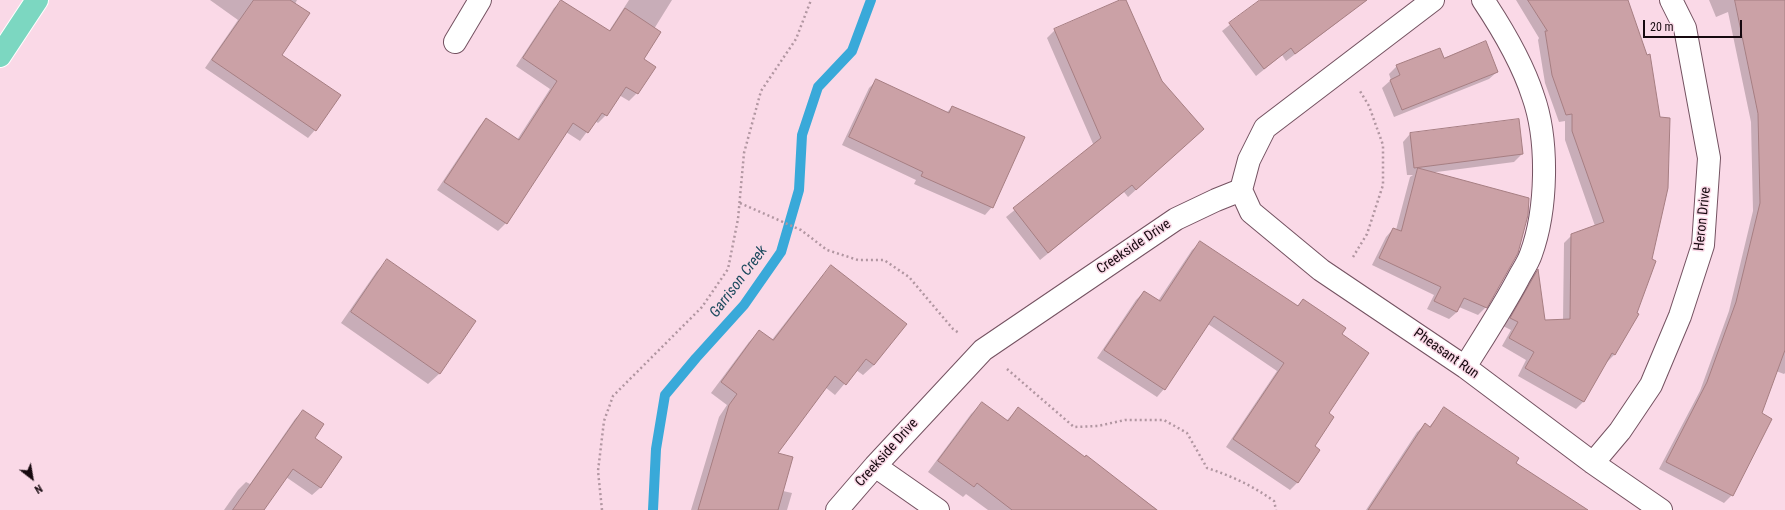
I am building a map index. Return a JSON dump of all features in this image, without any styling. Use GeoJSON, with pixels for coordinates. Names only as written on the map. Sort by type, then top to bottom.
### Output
{"type":"FeatureCollection","features":[{"type":"Feature","properties":{"kind":"main road"},"geometry":{"type":"LineString","coordinates":[[0,56],[37,0]]}},
{"type":"Feature","properties":{"kind":"street"},"geometry":{"type":"LineString","coordinates":[[455,42],[480,0]]}},
{"type":"Feature","properties":{"kind":"street"},"geometry":{"type":"LineString","coordinates":[[1241,190],[1250,160],[1265,128],[1433,0]]}},
{"type":"Feature","properties":{"kind":"street"},"geometry":{"type":"LineString","coordinates":[[1465,366],[1503,308],[1531,255],[1541,213],[1544,171],[1541,133],[1534,97],[1513,49],[1483,0]]}},
{"type":"Feature","properties":{"kind":"street","name":"Heron Drive"},"geometry":{"type":"LineString","coordinates":[[1593,463],[1620,431],[1651,385],[1680,316],[1703,245],[1709,158],[1685,28],[1671,0]]}},
{"type":"Feature","properties":{"kind":"street","name":"Pheasant Run"},"geometry":{"type":"LineString","coordinates":[[1241,190],[1251,212],[1322,270],[1465,366],[1593,463],[1661,510]]}},
{"type":"Feature","properties":{"kind":"street","name":"Creekside Drive"},"geometry":{"type":"LineString","coordinates":[[837,510],[875,466],[983,350],[1176,219],[1241,190]]}},
{"type":"Feature","properties":{"kind":"street"},"geometry":{"type":"LineString","coordinates":[[875,466],[938,510]]}},
{"type":"Feature","properties":{"kind":"path"},"geometry":{"type":"LineString","coordinates":[[602,510],[598,471],[604,420],[613,396],[702,307],[728,269],[738,219],[744,153],[761,91],[796,39],[811,0]]}},
{"type":"Feature","properties":{"kind":"path"},"geometry":{"type":"LineString","coordinates":[[1339,281],[1367,234],[1382,185],[1383,145],[1369,106],[1346,66]]}},
{"type":"Feature","properties":{"kind":"path"},"geometry":{"type":"LineString","coordinates":[[740,203],[801,230],[827,250],[858,260],[884,260],[910,277],[953,329],[983,350],[1028,386],[1074,427],[1098,426],[1125,420],[1164,420],[1187,433],[1207,468],[1226,474],[1255,487],[1274,501],[1276,510]]}},
{"type":"Feature","properties":{"kind":"building"},"geometry":{"type":"Polygon","coordinates":[[[254,0],[290,0],[310,13],[282,55],[341,95],[316,131],[212,60],[254,0]]]}},
{"type":"Feature","properties":{"kind":"building"},"geometry":{"type":"Polygon","coordinates":[[[561,0],[610,31],[625,8],[661,32],[644,59],[656,67],[638,94],[626,87],[607,116],[602,113],[588,133],[573,123],[507,224],[444,182],[486,118],[519,140],[557,81],[523,58],[561,0]]]}},
{"type":"Feature","properties":{"kind":"building"},"geometry":{"type":"Polygon","coordinates":[[[1120,0],[1126,0],[1162,81],[1204,129],[1136,190],[1132,185],[1048,253],[1013,208],[1101,138],[1054,29],[1120,0]]]}},
{"type":"Feature","properties":{"kind":"building"},"geometry":{"type":"Polygon","coordinates":[[[1260,0],[1367,0],[1295,54],[1291,48],[1264,69],[1229,23],[1260,0]]]}},
{"type":"Feature","properties":{"kind":"building"},"geometry":{"type":"Polygon","coordinates":[[[1528,0],[1628,0],[1647,55],[1650,54],[1660,117],[1670,118],[1668,188],[1652,259],[1656,261],[1637,313],[1639,314],[1615,355],[1612,353],[1584,402],[1525,368],[1534,352],[1509,338],[1518,322],[1510,318],[1538,269],[1545,320],[1570,319],[1571,234],[1604,222],[1572,131],[1572,114],[1566,115],[1552,75],[1545,31],[1547,31],[1528,0]]]}},
{"type":"Feature","properties":{"kind":"building"},"geometry":{"type":"Polygon","coordinates":[[[1735,0],[1785,0],[1785,350],[1762,413],[1772,419],[1733,496],[1666,462],[1707,382],[1736,302],[1760,203],[1758,114],[1735,0]]]}},
{"type":"Feature","properties":{"kind":"building"},"geometry":{"type":"Polygon","coordinates":[[[1486,41],[1498,72],[1402,110],[1390,80],[1400,75],[1396,65],[1440,48],[1444,58],[1486,41]]]}},
{"type":"Feature","properties":{"kind":"building"},"geometry":{"type":"Polygon","coordinates":[[[876,79],[949,113],[952,106],[1025,137],[993,208],[921,176],[923,172],[849,137],[876,79]]]}},
{"type":"Feature","properties":{"kind":"building"},"geometry":{"type":"Polygon","coordinates":[[[1519,119],[1523,154],[1414,168],[1410,133],[1519,119]]]}},
{"type":"Feature","properties":{"kind":"building"},"geometry":{"type":"Polygon","coordinates":[[[1418,168],[1529,198],[1528,215],[1518,253],[1487,308],[1464,298],[1457,312],[1434,301],[1441,287],[1379,258],[1393,228],[1401,231],[1418,168]]]}},
{"type":"Feature","properties":{"kind":"building"},"geometry":{"type":"Polygon","coordinates":[[[1200,241],[1298,306],[1303,299],[1346,328],[1342,334],[1369,353],[1329,413],[1334,417],[1315,446],[1320,450],[1298,483],[1233,439],[1284,363],[1214,316],[1165,390],[1104,350],[1144,291],[1160,301],[1200,241]]]}},
{"type":"Feature","properties":{"kind":"building"},"geometry":{"type":"Polygon","coordinates":[[[387,259],[476,321],[440,374],[351,312],[387,259]]]}},
{"type":"Feature","properties":{"kind":"building"},"geometry":{"type":"Polygon","coordinates":[[[831,265],[907,324],[874,365],[866,359],[846,385],[835,376],[778,453],[793,457],[778,510],[698,510],[729,405],[737,394],[721,382],[759,330],[773,340],[831,265]]]}},
{"type":"Feature","properties":{"kind":"building"},"geometry":{"type":"Polygon","coordinates":[[[982,402],[1008,421],[1018,407],[1085,457],[1086,455],[1157,510],[1012,510],[977,483],[974,487],[938,461],[982,402]]]}},
{"type":"Feature","properties":{"kind":"building"},"geometry":{"type":"Polygon","coordinates":[[[1444,407],[1519,458],[1516,463],[1588,510],[1368,510],[1425,423],[1430,427],[1444,407]]]}},
{"type":"Feature","properties":{"kind":"building"},"geometry":{"type":"Polygon","coordinates":[[[303,410],[324,424],[315,438],[342,457],[321,488],[293,469],[264,510],[233,510],[303,410]]]}},
{"type":"Feature","properties":{"kind":"waterway","name":"Garrison Creek"},"geometry":{"type":"LineString","coordinates":[[653,510],[656,449],[665,395],[744,305],[781,252],[799,190],[802,135],[818,87],[852,51],[871,0]]}}]}
